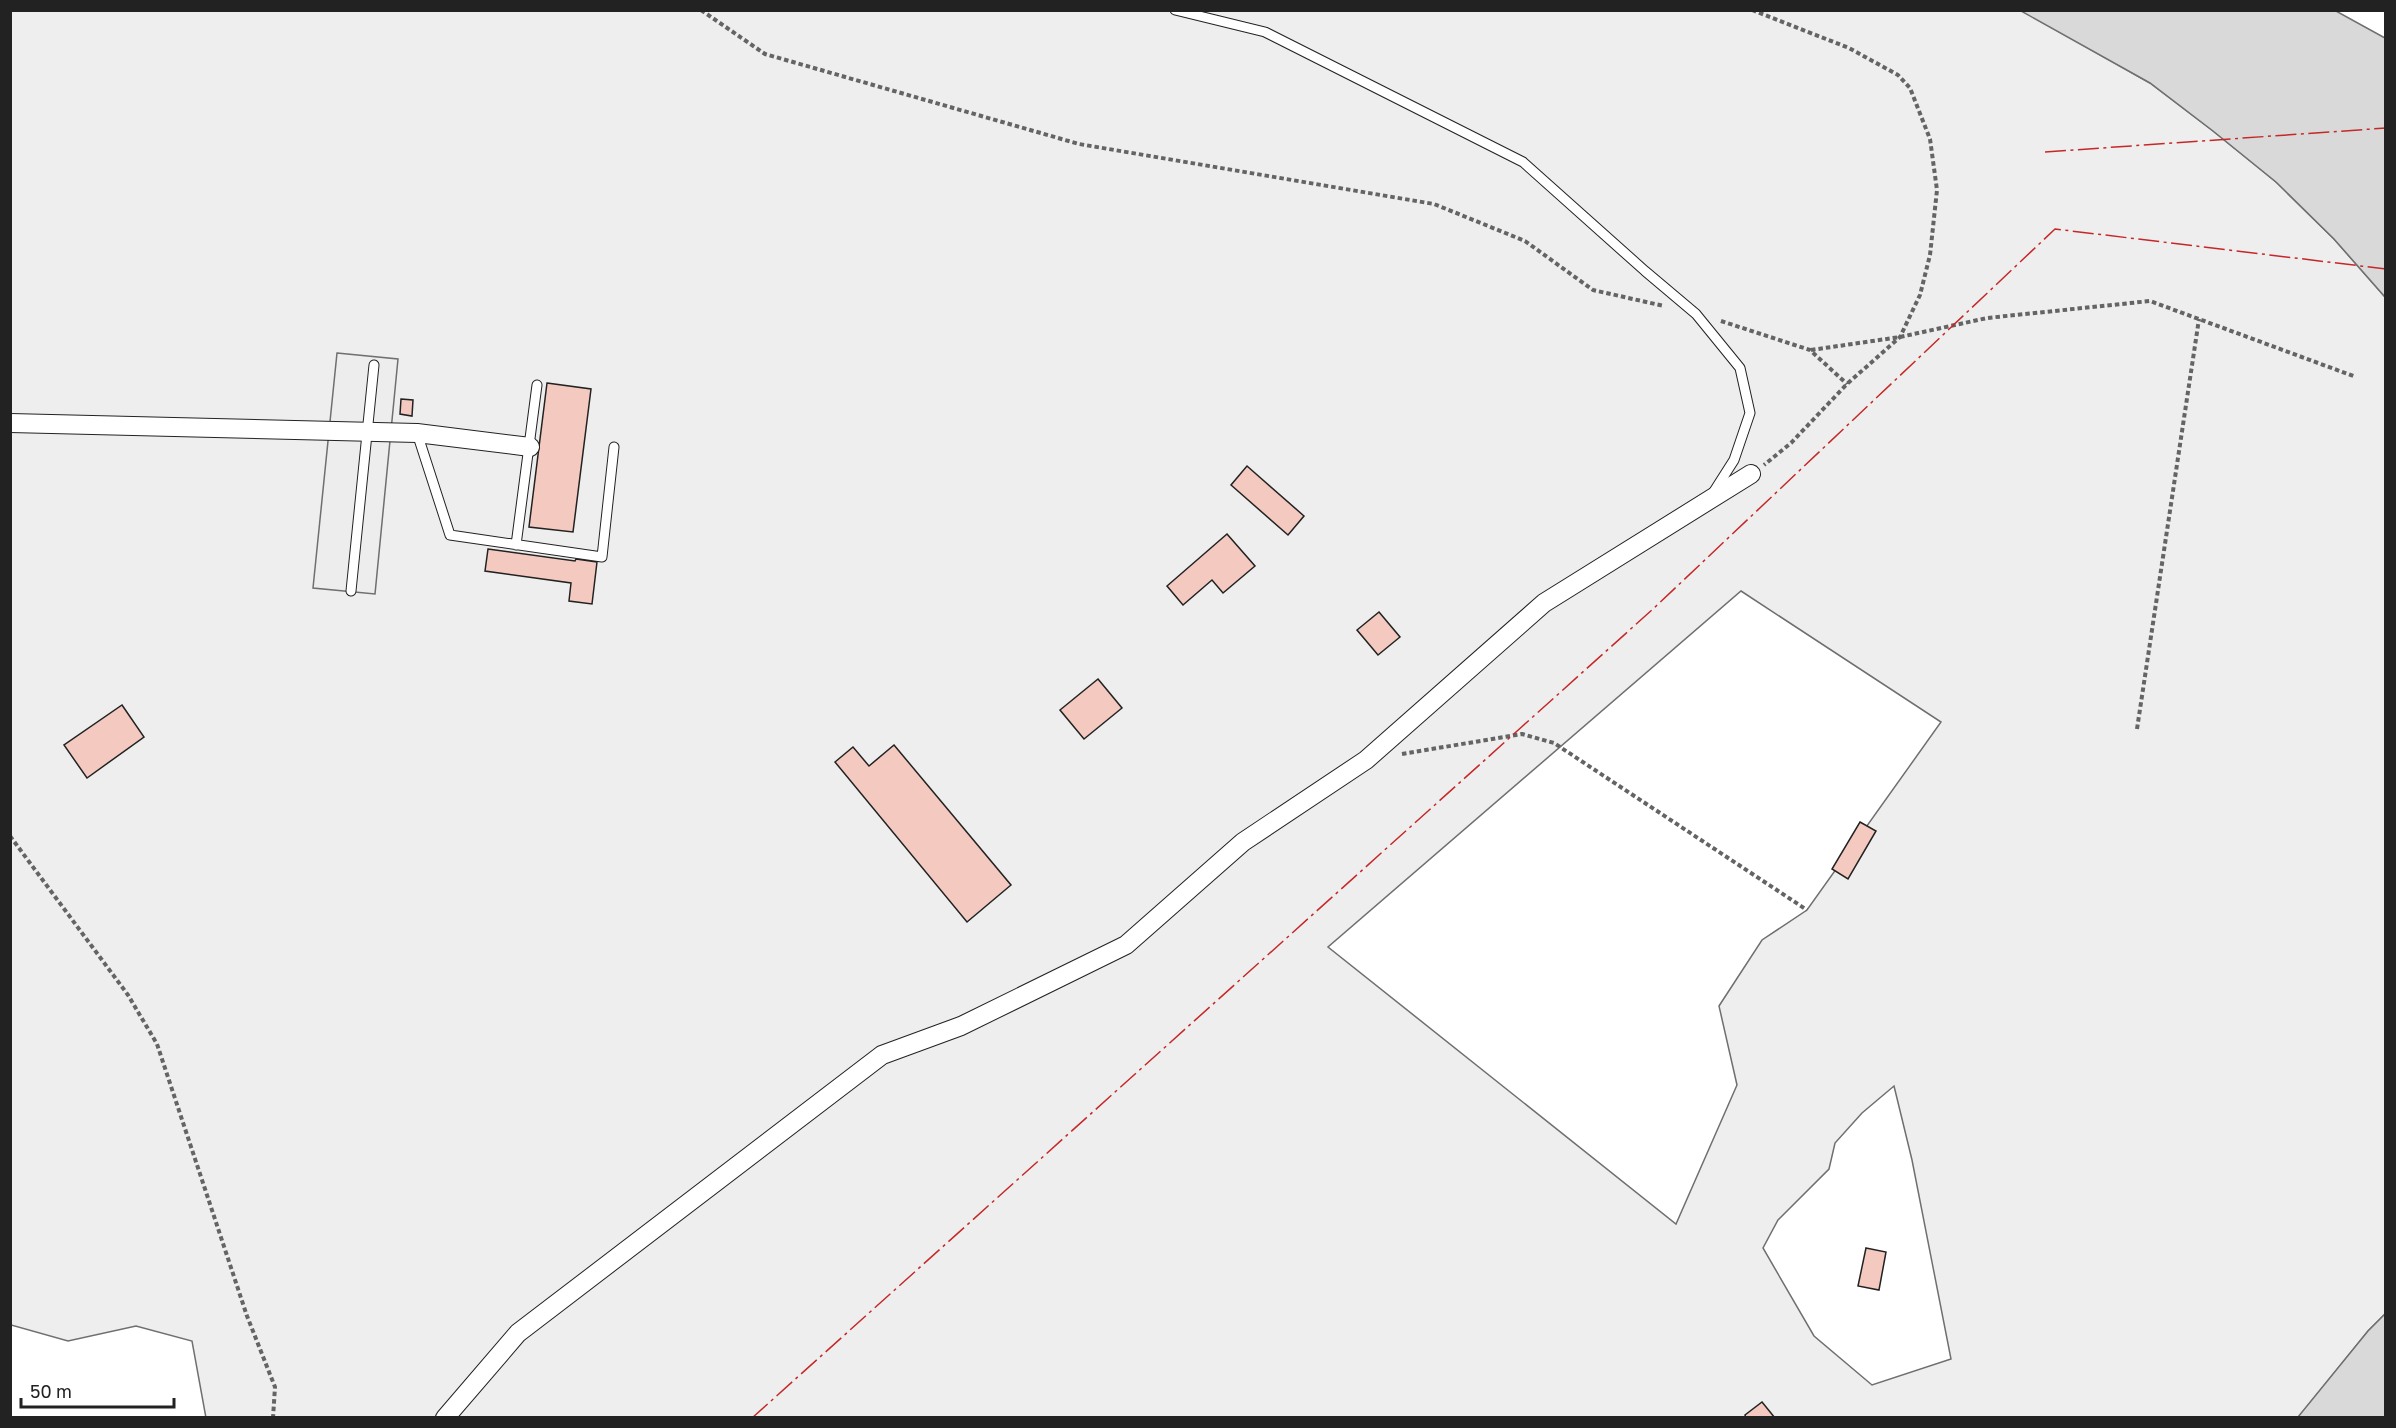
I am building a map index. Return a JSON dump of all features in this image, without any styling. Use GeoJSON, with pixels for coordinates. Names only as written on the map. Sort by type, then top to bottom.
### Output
{"type":"FeatureCollection","features":[{"type":"Feature","properties":{"kind":"street"},"geometry":{"type":"LineString","coordinates":[[10,423],[417,433],[530,447]]}},
{"type":"Feature","properties":{"kind":"street"},"geometry":{"type":"LineString","coordinates":[[445,1418],[518,1334],[882,1056],[960,1026],[1126,945],[1243,842],[1366,760],[1544,603],[1751,474]]}},
{"type":"Feature","properties":{"kind":"lane"},"geometry":{"type":"LineString","coordinates":[[1175,10],[1265,32],[1523,162],[1696,314],[1740,368],[1750,413],[1734,460],[1707,503]]}},
{"type":"Feature","properties":{"kind":"lane"},"geometry":{"type":"LineString","coordinates":[[351,591],[374,365]]}},
{"type":"Feature","properties":{"kind":"lane"},"geometry":{"type":"LineString","coordinates":[[516,545],[537,386]]}},
{"type":"Feature","properties":{"kind":"lane"},"geometry":{"type":"LineString","coordinates":[[417,433],[450,535],[602,557],[614,447]]}},
{"type":"Feature","properties":{"kind":"path"},"geometry":{"type":"LineString","coordinates":[[701,10],[765,54],[1079,144],[1434,204],[1526,241],[1593,290],[1696,314],[1810,350],[1847,384]]}},
{"type":"Feature","properties":{"kind":"path"},"geometry":{"type":"LineString","coordinates":[[1751,474],[1791,443],[1847,384],[1900,337],[1920,295],[1930,255],[1937,190],[1930,139],[1922,114],[1910,88],[1898,75],[1849,48],[1752,10]]}},
{"type":"Feature","properties":{"kind":"path"},"geometry":{"type":"LineString","coordinates":[[1810,350],[1900,337],[1987,318],[2150,301],[2356,377]]}},
{"type":"Feature","properties":{"kind":"path"},"geometry":{"type":"LineString","coordinates":[[2137,729],[2199,319]]}},
{"type":"Feature","properties":{"kind":"path"},"geometry":{"type":"LineString","coordinates":[[1400,754],[1522,734],[1554,743],[1807,910]]}},
{"type":"Feature","properties":{"kind":"path"},"geometry":{"type":"LineString","coordinates":[[10,836],[128,995],[157,1044],[247,1316],[276,1387],[273,1418]]}},
{"type":"Feature","properties":{"kind":"shaded area"},"geometry":{"type":"Polygon","coordinates":[[[2021,10],[2150,83],[2213,131],[2276,182],[2334,239],[2385,297],[2385,1314],[2368,1331],[2298,1418],[206,1418],[192,1341],[136,1326],[68,1341],[11,1325],[10,11],[2021,10]],[[1741,591],[1328,947],[1676,1224],[1737,1085],[1719,1006],[1762,940],[1807,910],[1941,722],[1741,591]],[[1894,1086],[1862,1113],[1835,1143],[1829,1169],[1778,1220],[1763,1248],[1814,1336],[1872,1385],[1951,1359],[1912,1160],[1894,1086]]]}},
{"type":"Feature","properties":{"kind":"shaded area"},"geometry":{"type":"Polygon","coordinates":[[[2021,11],[2336,11],[2385,38],[2385,297],[2334,239],[2276,182],[2213,131],[2150,83],[2021,11]]]}},
{"type":"Feature","properties":{"kind":"shaded area"},"geometry":{"type":"Polygon","coordinates":[[[337,353],[398,359],[375,594],[313,588],[337,353]]]}},
{"type":"Feature","properties":{"kind":"shaded area"},"geometry":{"type":"Polygon","coordinates":[[[2385,1314],[2385,1417],[2298,1417],[2368,1331],[2385,1314]]]}},
{"type":"Feature","properties":{"kind":"building"},"geometry":{"type":"Polygon","coordinates":[[[547,383],[591,389],[573,532],[529,527],[547,383]]]}},
{"type":"Feature","properties":{"kind":"building"},"geometry":{"type":"Polygon","coordinates":[[[401,399],[413,400],[412,416],[400,414],[401,399]]]}},
{"type":"Feature","properties":{"kind":"building"},"geometry":{"type":"Polygon","coordinates":[[[1247,466],[1304,516],[1288,535],[1231,485],[1247,466]]]}},
{"type":"Feature","properties":{"kind":"building"},"geometry":{"type":"Polygon","coordinates":[[[1227,534],[1255,566],[1223,593],[1212,580],[1183,605],[1167,586],[1227,534]]]}},
{"type":"Feature","properties":{"kind":"building"},"geometry":{"type":"Polygon","coordinates":[[[488,549],[597,562],[592,604],[569,601],[571,583],[485,571],[488,549]]]}},
{"type":"Feature","properties":{"kind":"building"},"geometry":{"type":"Polygon","coordinates":[[[1379,612],[1400,637],[1378,655],[1357,630],[1379,612]]]}},
{"type":"Feature","properties":{"kind":"building"},"geometry":{"type":"Polygon","coordinates":[[[1098,679],[1122,708],[1084,739],[1060,710],[1098,679]]]}},
{"type":"Feature","properties":{"kind":"building"},"geometry":{"type":"Polygon","coordinates":[[[122,705],[144,737],[87,778],[64,745],[122,705]]]}},
{"type":"Feature","properties":{"kind":"building"},"geometry":{"type":"Polygon","coordinates":[[[894,745],[1011,885],[967,922],[835,762],[853,747],[869,766],[894,745]]]}},
{"type":"Feature","properties":{"kind":"building"},"geometry":{"type":"Polygon","coordinates":[[[1860,822],[1876,831],[1848,879],[1832,869],[1860,822]]]}},
{"type":"Feature","properties":{"kind":"building"},"geometry":{"type":"Polygon","coordinates":[[[1866,1248],[1886,1252],[1879,1290],[1858,1286],[1866,1248]]]}},
{"type":"Feature","properties":{"kind":"building"},"geometry":{"type":"Polygon","coordinates":[[[1762,1402],[1775,1418],[1746,1418],[1745,1415],[1762,1402]]]}},
{"type":"Feature","properties":{"kind":"power"},"geometry":{"type":"LineString","coordinates":[[2045,152],[2386,128]]}},
{"type":"Feature","properties":{"kind":"power"},"geometry":{"type":"LineString","coordinates":[[752,1418],[1653,609],[2055,229],[2386,269]]}}]}
